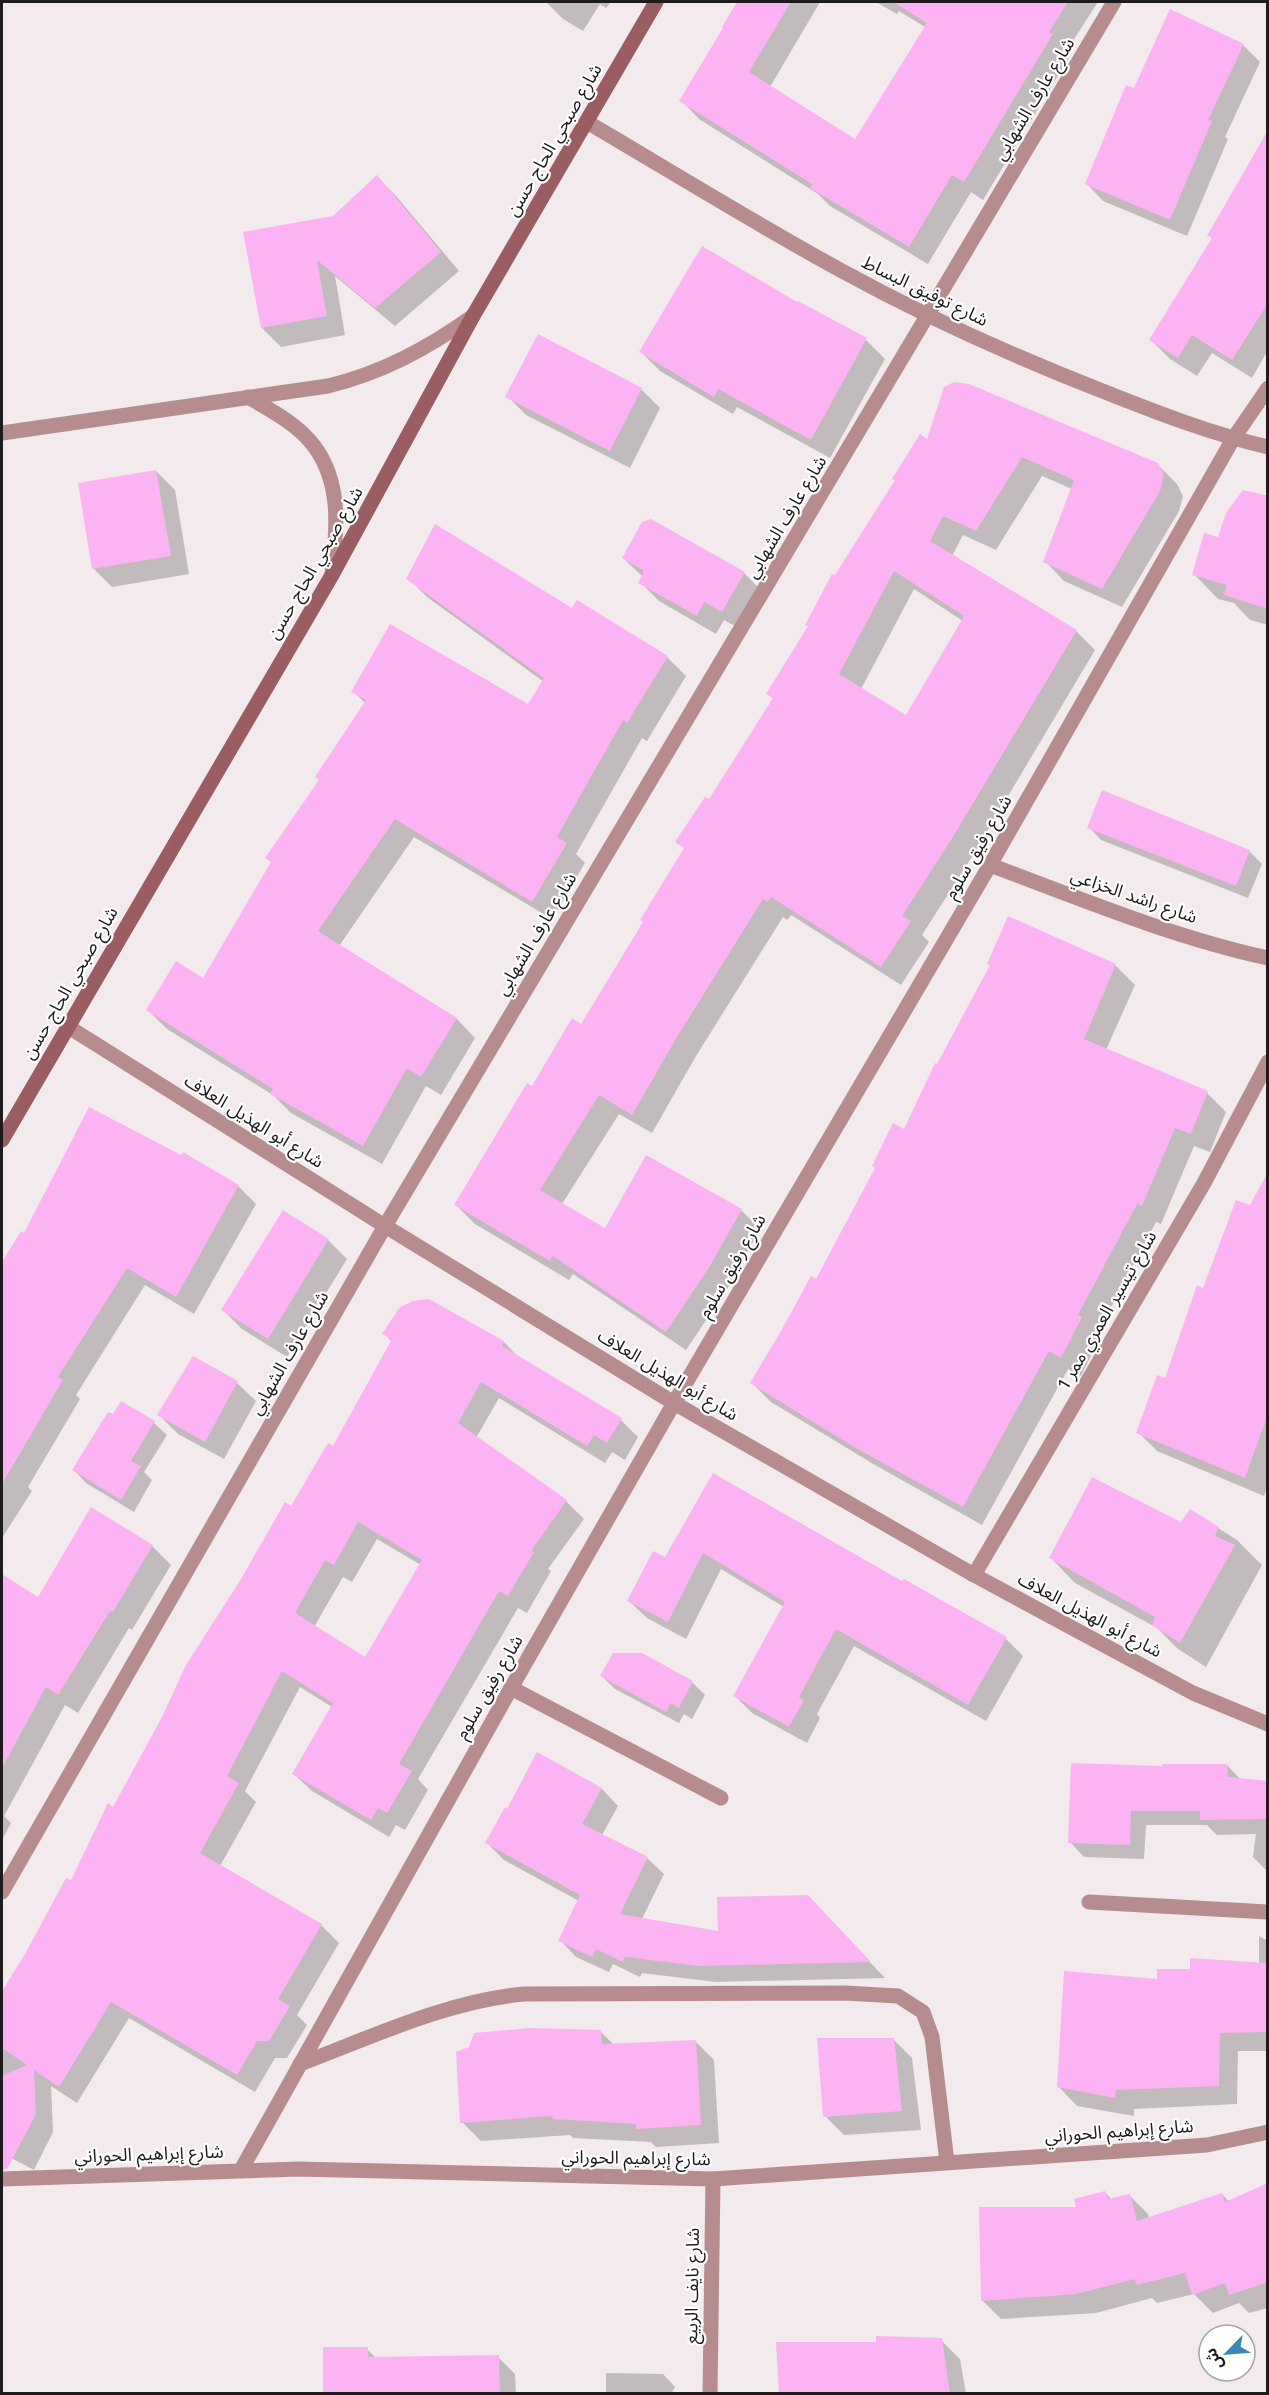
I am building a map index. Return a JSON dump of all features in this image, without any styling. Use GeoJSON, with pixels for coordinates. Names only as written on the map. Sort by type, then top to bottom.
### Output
{"type":"FeatureCollection","features":[{"type":"Feature","properties":{"kind":"street","name":"شارع صبحي الحاج حسن"},"geometry":{"type":"LineString","coordinates":[[2,1140],[332,575],[473,316],[656,2]]}},
{"type":"Feature","properties":{"kind":"street","name":"شارع عارف الشهابي"},"geometry":{"type":"LineString","coordinates":[[2,1892],[385,1226],[1114,2]]}},
{"type":"Feature","properties":{"kind":"street","name":"شارع توفيق البساط"},"geometry":{"type":"LineString","coordinates":[[587,122],[841,271],[928,316],[1030,363],[1233,439],[1268,447]]}},
{"type":"Feature","properties":{"kind":"street"},"geometry":{"type":"LineString","coordinates":[[2,433],[328,386],[356,379],[409,357],[473,316]]}},
{"type":"Feature","properties":{"kind":"street","name":"شارع رفيق سلوم"},"geometry":{"type":"LineString","coordinates":[[241,2170],[511,1688],[674,1403],[990,866],[1233,439],[1268,388]]}},
{"type":"Feature","properties":{"kind":"street"},"geometry":{"type":"LineString","coordinates":[[248,397],[280,416],[314,446],[320,457],[333,491],[337,513],[332,575]]}},
{"type":"Feature","properties":{"kind":"street","name":"شارع راشد الخزاعي"},"geometry":{"type":"LineString","coordinates":[[990,866],[1148,923],[1232,950],[1268,958]]}},
{"type":"Feature","properties":{"kind":"street","name":"شارع أبو الهذيل العلاف"},"geometry":{"type":"LineString","coordinates":[[67,1026],[385,1226],[674,1403],[974,1575],[1193,1693],[1268,1724]]}},
{"type":"Feature","properties":{"kind":"street","name":"شارع تيسير العمري ممر 1"},"geometry":{"type":"LineString","coordinates":[[974,1575],[1204,1183],[1268,1062]]}},
{"type":"Feature","properties":{"kind":"street"},"geometry":{"type":"LineString","coordinates":[[511,1688],[721,1798]]}},
{"type":"Feature","properties":{"kind":"street"},"geometry":{"type":"LineString","coordinates":[[1089,1902],[1268,1912]]}},
{"type":"Feature","properties":{"kind":"street"},"geometry":{"type":"LineString","coordinates":[[300,2064],[412,2022],[493,1997],[536,1994],[898,1996],[923,2012],[932,2037],[947,2162]]}},
{"type":"Feature","properties":{"kind":"street","name":"شارع إبراهيم الحوراني"},"geometry":{"type":"LineString","coordinates":[[2,2179],[298,2169],[713,2179],[1207,2145],[1268,2132]]}},
{"type":"Feature","properties":{"kind":"street","name":"شارع نايف الربيع"},"geometry":{"type":"LineString","coordinates":[[710,2394],[713,2179]]}},
{"type":"Feature","properties":{"kind":"building"},"geometry":{"type":"Polygon","coordinates":[[[737,2],[791,2],[749,72],[855,139],[927,23],[893,2],[1068,2],[1049,32],[1053,34],[964,182],[952,175],[909,247],[810,188],[812,184],[679,101],[737,2]]]}},
{"type":"Feature","properties":{"kind":"building"},"geometry":{"type":"Polygon","coordinates":[[[1170,9],[1244,44],[1208,120],[1212,121],[1170,220],[1085,184],[1126,85],[1134,88],[1170,9]]]}},
{"type":"Feature","properties":{"kind":"building"},"geometry":{"type":"Polygon","coordinates":[[[1268,130],[1268,303],[1232,360],[1192,335],[1178,358],[1149,340],[1212,238],[1207,236],[1268,130]]]}},
{"type":"Feature","properties":{"kind":"building"},"geometry":{"type":"Polygon","coordinates":[[[377,175],[441,252],[375,308],[317,260],[327,316],[261,328],[243,232],[333,216],[377,175]]]}},
{"type":"Feature","properties":{"kind":"building"},"geometry":{"type":"Polygon","coordinates":[[[702,246],[797,302],[867,338],[811,440],[718,389],[714,397],[639,352],[702,246]]]}},
{"type":"Feature","properties":{"kind":"building"},"geometry":{"type":"Polygon","coordinates":[[[538,334],[642,388],[610,451],[505,397],[538,334]]]}},
{"type":"Feature","properties":{"kind":"building"},"geometry":{"type":"Polygon","coordinates":[[[954,382],[969,384],[1158,463],[1164,475],[1160,491],[1102,589],[1043,562],[1074,480],[1022,457],[976,531],[943,516],[930,541],[1077,630],[951,840],[902,916],[911,921],[881,967],[771,897],[767,902],[763,899],[677,1037],[632,1115],[599,1095],[540,1190],[605,1228],[646,1155],[742,1209],[710,1266],[666,1332],[553,1256],[550,1261],[454,1205],[527,1083],[532,1086],[572,1018],[581,1024],[643,922],[640,920],[684,848],[675,842],[705,797],[709,799],[773,698],[766,694],[808,626],[805,625],[832,574],[835,575],[895,480],[892,479],[920,434],[927,439],[944,387],[954,382]],[[894,571],[839,674],[906,715],[964,616],[894,571]]]}},
{"type":"Feature","properties":{"kind":"building"},"geometry":{"type":"Polygon","coordinates":[[[156,470],[171,556],[92,569],[78,483],[156,470]]]}},
{"type":"Feature","properties":{"kind":"building"},"geometry":{"type":"Polygon","coordinates":[[[1243,490],[1268,496],[1268,609],[1224,595],[1227,585],[1192,575],[1204,533],[1218,537],[1226,513],[1243,490]]]}},
{"type":"Feature","properties":{"kind":"building"},"geometry":{"type":"Polygon","coordinates":[[[651,519],[745,572],[722,612],[704,602],[697,616],[638,583],[644,571],[622,558],[642,522],[651,519]]]}},
{"type":"Feature","properties":{"kind":"building"},"geometry":{"type":"Polygon","coordinates":[[[435,524],[572,608],[577,600],[668,656],[627,723],[623,720],[557,837],[567,843],[532,902],[395,819],[318,931],[457,1018],[421,1077],[407,1068],[363,1146],[270,1094],[273,1089],[146,1010],[176,961],[203,978],[271,862],[265,858],[319,780],[315,777],[366,700],[351,692],[390,624],[528,704],[544,678],[406,579],[435,524]]]}},
{"type":"Feature","properties":{"kind":"building"},"geometry":{"type":"Polygon","coordinates":[[[1102,790],[1250,850],[1236,886],[1087,828],[1102,790]]]}},
{"type":"Feature","properties":{"kind":"building"},"geometry":{"type":"Polygon","coordinates":[[[1008,916],[1116,964],[1084,1039],[1208,1091],[1191,1134],[1175,1128],[1142,1206],[1137,1204],[1078,1315],[1082,1317],[1061,1358],[1049,1351],[963,1507],[854,1447],[750,1383],[811,1276],[816,1279],[875,1168],[872,1166],[893,1123],[904,1129],[935,1063],[937,1064],[990,965],[987,964],[1008,916]]]}},
{"type":"Feature","properties":{"kind":"building"},"geometry":{"type":"Polygon","coordinates":[[[89,1107],[181,1155],[183,1152],[239,1185],[176,1297],[127,1268],[58,1377],[63,1380],[2,1484],[2,1262],[21,1231],[24,1233],[89,1107]]]}},
{"type":"Feature","properties":{"kind":"building"},"geometry":{"type":"Polygon","coordinates":[[[1268,1172],[1268,1414],[1245,1478],[1136,1433],[1157,1375],[1165,1378],[1197,1285],[1203,1288],[1236,1200],[1250,1205],[1268,1172]]]}},
{"type":"Feature","properties":{"kind":"building"},"geometry":{"type":"Polygon","coordinates":[[[283,1210],[329,1239],[268,1339],[221,1310],[283,1210]]]}},
{"type":"Feature","properties":{"kind":"building"},"geometry":{"type":"Polygon","coordinates":[[[429,1299],[504,1341],[502,1346],[622,1418],[607,1443],[594,1435],[587,1446],[481,1382],[458,1423],[567,1500],[531,1551],[534,1552],[508,1596],[499,1591],[399,1764],[412,1771],[387,1813],[378,1808],[371,1820],[292,1774],[333,1703],[282,1671],[227,1776],[239,1783],[200,1853],[322,1924],[278,1999],[290,2006],[269,2041],[257,2041],[237,2075],[111,2002],[59,2087],[34,2070],[36,2114],[7,2169],[2,2169],[2,2076],[27,2065],[2,2048],[2,1991],[66,1878],[71,1880],[108,1803],[113,1807],[162,1717],[186,1665],[241,1579],[285,1502],[291,1506],[328,1443],[333,1446],[392,1339],[382,1334],[400,1307],[413,1301],[429,1299]],[[358,1522],[334,1565],[325,1560],[295,1613],[365,1657],[422,1560],[358,1522]]]}},
{"type":"Feature","properties":{"kind":"building"},"geometry":{"type":"Polygon","coordinates":[[[193,1356],[238,1381],[205,1442],[157,1415],[193,1356]]]}},
{"type":"Feature","properties":{"kind":"building"},"geometry":{"type":"Polygon","coordinates":[[[121,1401],[155,1421],[131,1461],[141,1466],[121,1500],[72,1470],[108,1412],[113,1414],[121,1401]]]}},
{"type":"Feature","properties":{"kind":"building"},"geometry":{"type":"Polygon","coordinates":[[[713,1473],[902,1581],[904,1579],[1007,1637],[968,1705],[836,1629],[799,1697],[804,1700],[789,1727],[733,1696],[785,1602],[703,1553],[668,1622],[627,1601],[653,1551],[665,1557],[713,1473]]]}},
{"type":"Feature","properties":{"kind":"building"},"geometry":{"type":"Polygon","coordinates":[[[1092,1477],[1181,1522],[1190,1509],[1219,1527],[1215,1536],[1235,1545],[1180,1643],[1152,1625],[1155,1617],[1049,1558],[1092,1477]]]}},
{"type":"Feature","properties":{"kind":"building"},"geometry":{"type":"Polygon","coordinates":[[[91,1507],[153,1545],[113,1612],[110,1611],[58,1695],[46,1687],[2,1768],[2,1574],[38,1597],[91,1507]]]}},
{"type":"Feature","properties":{"kind":"building"},"geometry":{"type":"Polygon","coordinates":[[[613,1653],[642,1653],[693,1681],[679,1708],[671,1703],[666,1712],[600,1676],[613,1653]]]}},
{"type":"Feature","properties":{"kind":"building"},"geometry":{"type":"Polygon","coordinates":[[[537,1752],[602,1788],[582,1824],[648,1857],[620,1914],[718,1931],[717,1897],[808,1895],[871,1962],[699,1966],[625,1957],[623,1962],[596,1949],[592,1957],[558,1941],[580,1895],[485,1843],[505,1807],[507,1809],[537,1752]]]}},
{"type":"Feature","properties":{"kind":"building"},"geometry":{"type":"Polygon","coordinates":[[[1071,1763],[1162,1766],[1162,1764],[1227,1764],[1228,1777],[1268,1781],[1268,1819],[1200,1820],[1200,1811],[1131,1811],[1130,1845],[1068,1843],[1071,1763]]]}},
{"type":"Feature","properties":{"kind":"building"},"geometry":{"type":"Polygon","coordinates":[[[1190,1958],[1268,1963],[1268,2032],[1220,2033],[1219,2086],[1116,2090],[1115,2098],[1057,2087],[1064,1971],[1157,1979],[1157,1969],[1190,1969],[1190,1958]]]}},
{"type":"Feature","properties":{"kind":"building"},"geometry":{"type":"Polygon","coordinates":[[[530,2028],[601,2030],[602,2044],[696,2040],[701,2125],[636,2129],[636,2124],[553,2119],[552,2116],[460,2123],[456,2052],[469,2047],[474,2033],[530,2028]]]}},
{"type":"Feature","properties":{"kind":"building"},"geometry":{"type":"Polygon","coordinates":[[[817,2038],[894,2038],[902,2111],[823,2117],[817,2038]]]}},
{"type":"Feature","properties":{"kind":"building"},"geometry":{"type":"Polygon","coordinates":[[[1268,2183],[1268,2282],[1229,2295],[1225,2283],[1192,2295],[1185,2273],[1137,2285],[1135,2279],[1076,2294],[981,2301],[979,2207],[1076,2207],[1074,2199],[1105,2191],[1108,2199],[1130,2194],[1137,2221],[1222,2193],[1225,2202],[1268,2183]]]}},
{"type":"Feature","properties":{"kind":"building"},"geometry":{"type":"Polygon","coordinates":[[[876,2336],[942,2338],[950,2394],[779,2394],[776,2342],[876,2342],[876,2336]]]}},
{"type":"Feature","properties":{"kind":"building"},"geometry":{"type":"Polygon","coordinates":[[[323,2347],[368,2347],[368,2357],[499,2355],[500,2394],[323,2394],[323,2347]]]}}]}
